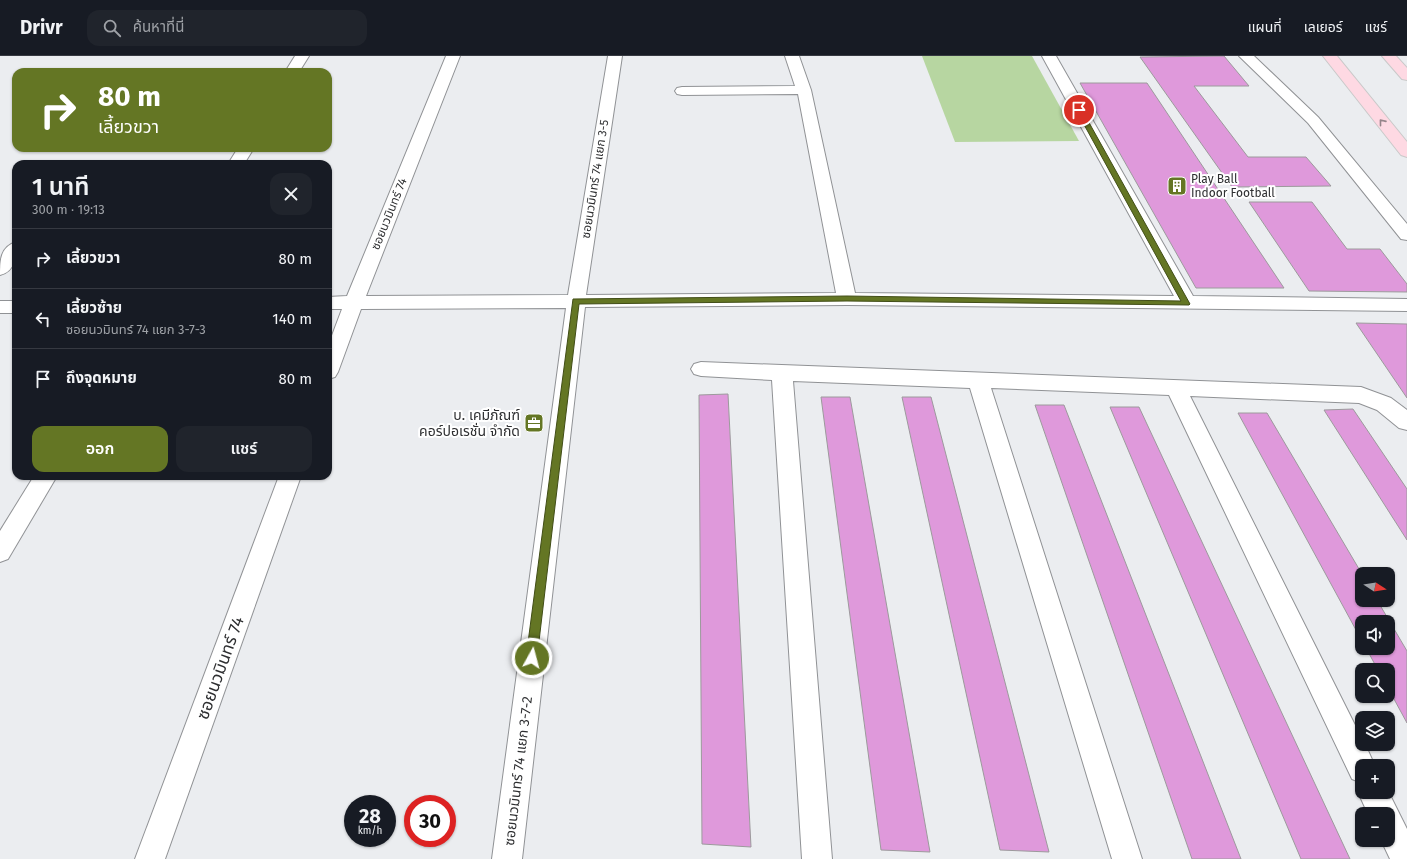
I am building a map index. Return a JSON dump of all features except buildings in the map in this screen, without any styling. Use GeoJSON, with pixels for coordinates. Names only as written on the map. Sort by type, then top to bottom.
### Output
{"type":"FeatureCollection","features":[{"type":"Feature","properties":{"kind":"main road"},"geometry":{"type":"LineString","coordinates":[[1330,56],[1407,152]]}},
{"type":"Feature","properties":{"kind":"main road"},"geometry":{"type":"LineString","coordinates":[[1389,56],[1407,76]]}},
{"type":"Feature","properties":{"kind":"street"},"geometry":{"type":"LineString","coordinates":[[294,68],[302,56]]}},
{"type":"Feature","properties":{"kind":"street","name":"ซอยนวมินทร์ 74"},"geometry":{"type":"LineString","coordinates":[[332,361],[453,56]]}},
{"type":"Feature","properties":{"kind":"street","name":"ซอยนวมินทร์ 74 แยก 3-5"},"geometry":{"type":"LineString","coordinates":[[576,301],[615,56]]}},
{"type":"Feature","properties":{"kind":"street"},"geometry":{"type":"LineString","coordinates":[[792,56],[804,90],[847,299]]}},
{"type":"Feature","properties":{"kind":"street"},"geometry":{"type":"LineString","coordinates":[[1049,56],[1187,304]]}},
{"type":"Feature","properties":{"kind":"street"},"geometry":{"type":"LineString","coordinates":[[1246,56],[1313,120],[1407,235]]}},
{"type":"Feature","properties":{"kind":"street"},"geometry":{"type":"LineString","coordinates":[[682,91],[804,90]]}},
{"type":"Feature","properties":{"kind":"street"},"geometry":{"type":"LineString","coordinates":[[0,269],[12,253]]}},
{"type":"Feature","properties":{"kind":"street"},"geometry":{"type":"LineString","coordinates":[[332,303],[847,299],[1187,304],[1407,305]]}},
{"type":"Feature","properties":{"kind":"street","name":"ซอยนวมินทร์ 74 แยก 3-7-2"},"geometry":{"type":"LineString","coordinates":[[507,859],[576,301]]}},
{"type":"Feature","properties":{"kind":"street"},"geometry":{"type":"LineString","coordinates":[[0,307],[12,306]]}},
{"type":"Feature","properties":{"kind":"street"},"geometry":{"type":"LineString","coordinates":[[701,369],[782,374],[1361,395],[1384,404],[1407,422]]}},
{"type":"Feature","properties":{"kind":"street"},"geometry":{"type":"LineString","coordinates":[[782,374],[817,859]]}},
{"type":"Feature","properties":{"kind":"street"},"geometry":{"type":"LineString","coordinates":[[978,380],[1128,859]]}},
{"type":"Feature","properties":{"kind":"street"},"geometry":{"type":"LineString","coordinates":[[1176,389],[1357,759]]}},
{"type":"Feature","properties":{"kind":"street"},"geometry":{"type":"LineString","coordinates":[[0,552],[44,480]]}},
{"type":"Feature","properties":{"kind":"street","name":"ซอยนวมินทร์ 74"},"geometry":{"type":"LineString","coordinates":[[150,859],[289,480]]}},
{"type":"Feature","properties":{"kind":"street"},"geometry":{"type":"LineString","coordinates":[[1395,836],[1406,859]]}},
{"type":"Feature","properties":{"kind":"green space"},"geometry":{"type":"Polygon","coordinates":[[[922,56],[1032,56],[1079,141],[955,142],[922,56]]]}},
{"type":"Feature","properties":{"kind":"place","name":"Play Ball Indoor Football"},"geometry":{"type":"Point","coordinates":[1177,186]}},
{"type":"Feature","properties":{"kind":"place","name":"บ. เคมีภัณฑ์ คอร์ปอเรชั่น จำกัด"},"geometry":{"type":"Point","coordinates":[534,423]}},
{"type":"Feature","properties":{"kind":"route"},"geometry":{"type":"LineString","coordinates":[[532,658],[576,301],[847,299],[1187,304],[1079,110]]}}]}
